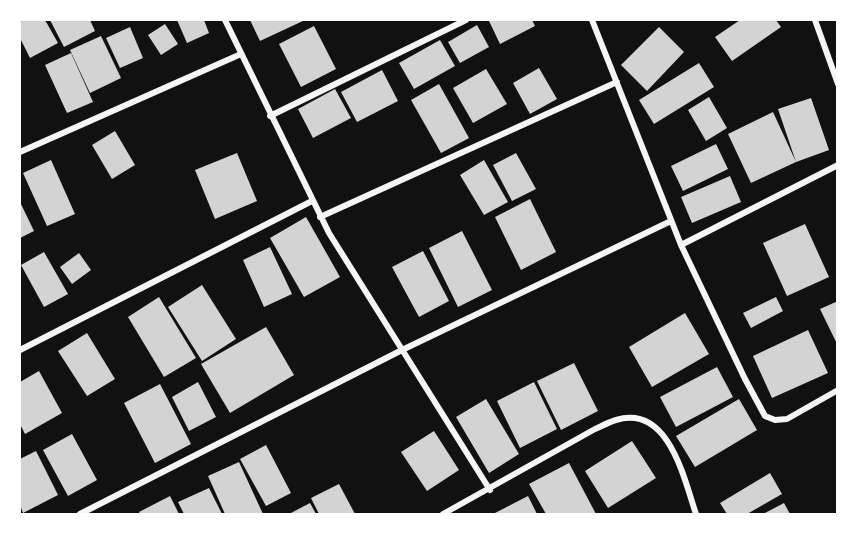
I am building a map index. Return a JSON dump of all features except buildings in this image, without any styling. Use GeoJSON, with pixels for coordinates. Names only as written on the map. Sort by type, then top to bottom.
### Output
{"type":"FeatureCollection","features":[{"type":"Feature","properties":{"kind":"street"},"geometry":{"type":"LineString","coordinates":[[225,20],[320,217],[490,490]]}},
{"type":"Feature","properties":{"kind":"street"},"geometry":{"type":"LineString","coordinates":[[270,116],[466,20]]}},
{"type":"Feature","properties":{"kind":"street"},"geometry":{"type":"LineString","coordinates":[[592,20],[681,245],[765,416],[780,420],[797,415],[837,390]]}},
{"type":"Feature","properties":{"kind":"street"},"geometry":{"type":"LineString","coordinates":[[815,20],[837,84]]}},
{"type":"Feature","properties":{"kind":"street"},"geometry":{"type":"LineString","coordinates":[[20,152],[241,54]]}},
{"type":"Feature","properties":{"kind":"street"},"geometry":{"type":"LineString","coordinates":[[320,217],[616,82]]}},
{"type":"Feature","properties":{"kind":"street"},"geometry":{"type":"LineString","coordinates":[[681,245],[837,165]]}},
{"type":"Feature","properties":{"kind":"street"},"geometry":{"type":"LineString","coordinates":[[20,350],[312,201]]}},
{"type":"Feature","properties":{"kind":"street"},"geometry":{"type":"LineString","coordinates":[[80,514],[402,350],[671,221]]}},
{"type":"Feature","properties":{"kind":"street"},"geometry":{"type":"LineString","coordinates":[[443,514],[490,490],[595,429],[617,420],[637,419],[651,424],[665,437],[673,450],[696,514]]}}]}
